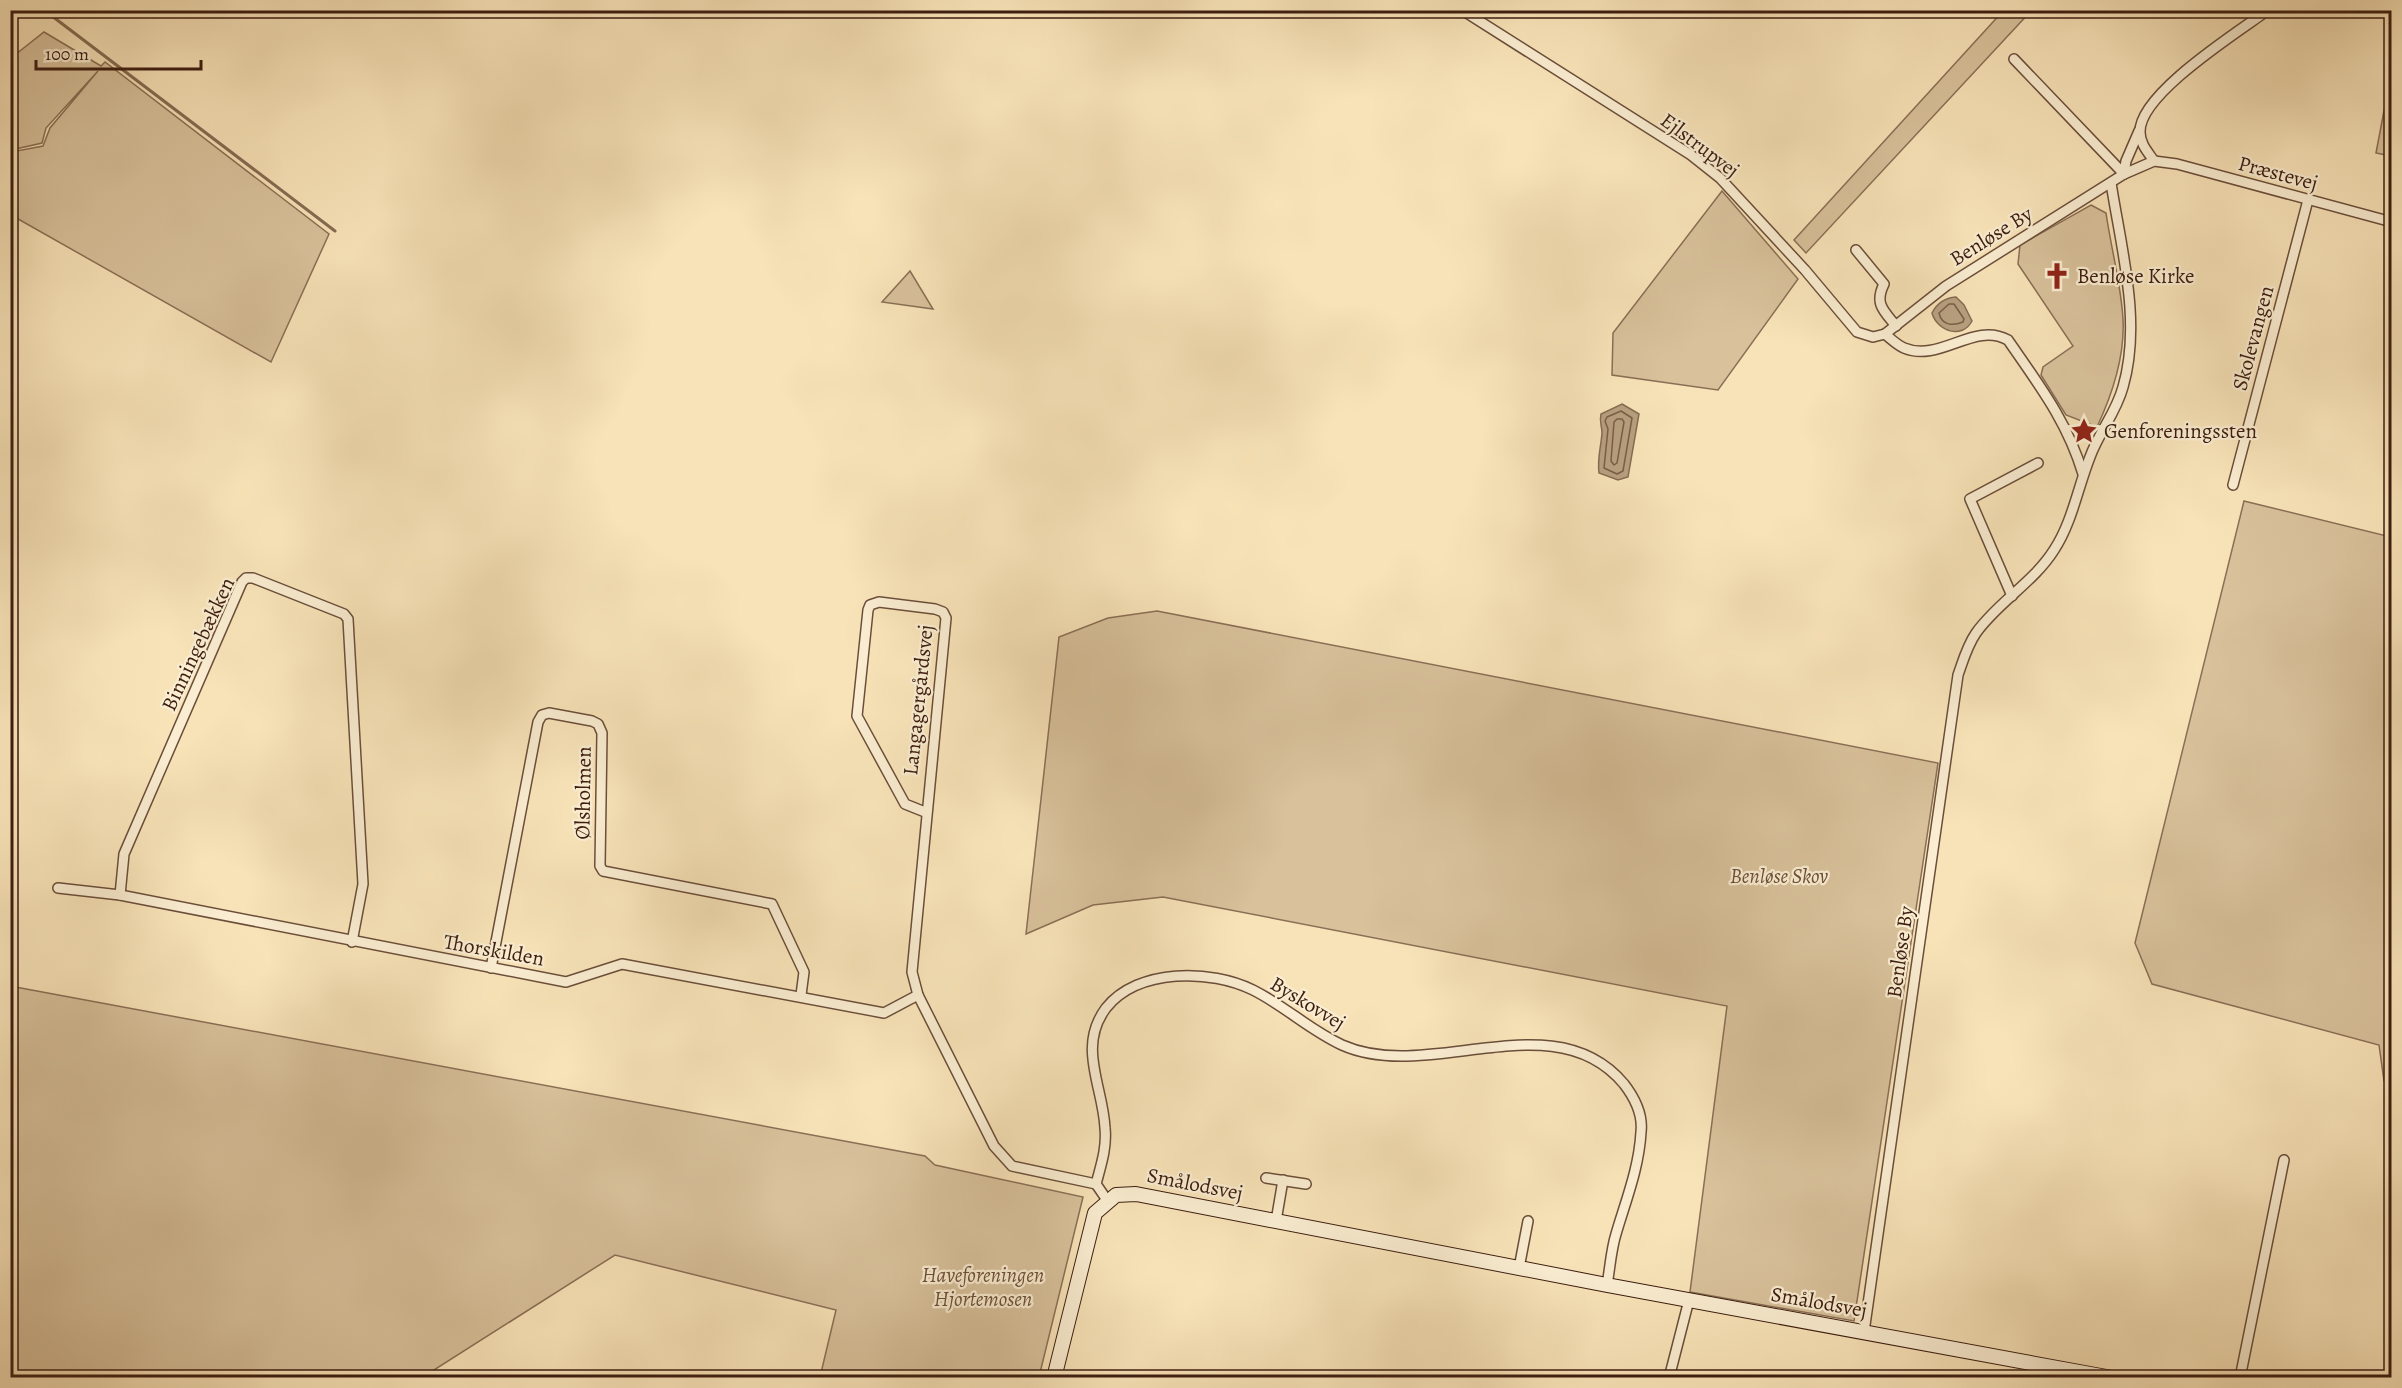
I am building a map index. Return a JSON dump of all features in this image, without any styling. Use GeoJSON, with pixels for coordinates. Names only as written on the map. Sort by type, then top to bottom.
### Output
{"type":"FeatureCollection","features":[{"type":"Feature","properties":{"kind":"street","name":"Ejlstrupvej"},"geometry":{"type":"LineString","coordinates":[[1462,10],[1692,155],[1744,203],[1857,332],[1873,337],[1885,334]]}},
{"type":"Feature","properties":{"kind":"street"},"geometry":{"type":"LineString","coordinates":[[2124,174],[2126,161],[2147,112],[2159,96],[2192,64],[2268,10]]}},
{"type":"Feature","properties":{"kind":"street"},"geometry":{"type":"LineString","coordinates":[[2014,59],[2124,174]]}},
{"type":"Feature","properties":{"kind":"street"},"geometry":{"type":"LineString","coordinates":[[2140,130],[2142,143],[2154,161]]}},
{"type":"Feature","properties":{"kind":"street","name":"Benløse By"},"geometry":{"type":"LineString","coordinates":[[1885,334],[1972,268],[2124,174],[2154,161]]}},
{"type":"Feature","properties":{"kind":"street","name":"Præstevej"},"geometry":{"type":"LineString","coordinates":[[2154,161],[2177,164],[2391,222]]}},
{"type":"Feature","properties":{"kind":"street","name":"Benløse By"},"geometry":{"type":"LineString","coordinates":[[1864,1332],[1958,675],[1965,652],[1975,634],[2039,570],[2055,550],[2094,446],[2116,410],[2124,385],[2130,341],[2130,311],[2111,183]]}},
{"type":"Feature","properties":{"kind":"street","name":"Skolevangen"},"geometry":{"type":"LineString","coordinates":[[2233,485],[2308,200]]}},
{"type":"Feature","properties":{"kind":"street"},"geometry":{"type":"LineString","coordinates":[[1856,250],[1884,284],[1878,296],[1879,305],[1896,326]]}},
{"type":"Feature","properties":{"kind":"street"},"geometry":{"type":"LineString","coordinates":[[1885,334],[1903,348],[1921,352],[1982,335],[1997,334],[2008,340],[2059,413],[2075,446],[2083,474]]}},
{"type":"Feature","properties":{"kind":"street"},"geometry":{"type":"LineString","coordinates":[[2075,446],[2094,446]]}},
{"type":"Feature","properties":{"kind":"street"},"geometry":{"type":"LineString","coordinates":[[2012,596],[1970,499],[2038,463]]}},
{"type":"Feature","properties":{"kind":"street","name":"Binningebækken"},"geometry":{"type":"LineString","coordinates":[[120,895],[124,854],[242,582],[246,578],[253,578],[344,614],[348,619],[363,884],[352,942]]}},
{"type":"Feature","properties":{"kind":"street","name":"Langagergårdsvej"},"geometry":{"type":"LineString","coordinates":[[925,812],[905,804],[856,717],[868,610],[870,605],[879,602],[935,609],[943,612],[946,618],[925,812],[912,972],[918,995],[994,1146],[1012,1166],[1096,1184]]}},
{"type":"Feature","properties":{"kind":"street","name":"Ølsholmen"},"geometry":{"type":"LineString","coordinates":[[491,968],[538,722],[542,715],[549,713],[592,721],[598,724],[602,733],[600,866],[603,872],[772,904],[804,972],[801,995]]}},
{"type":"Feature","properties":{"kind":"street","name":"Thorskilden"},"geometry":{"type":"LineString","coordinates":[[58,888],[120,895],[566,982],[622,964],[801,995],[884,1013],[918,995]]}},
{"type":"Feature","properties":{"kind":"street","name":"Byskovvej"},"geometry":{"type":"LineString","coordinates":[[1096,1184],[1106,1150],[1105,1125],[1092,1064],[1092,1043],[1107,1008],[1139,984],[1161,978],[1192,976],[1222,980],[1251,989],[1316,1033],[1351,1048],[1389,1058],[1424,1057],[1507,1045],[1539,1045],[1568,1050],[1592,1059],[1614,1073],[1630,1092],[1638,1107],[1642,1130],[1635,1176],[1615,1236],[1607,1286]]}},
{"type":"Feature","properties":{"kind":"street"},"geometry":{"type":"LineString","coordinates":[[2240,1377],[2284,1160]]}},
{"type":"Feature","properties":{"kind":"street","name":"Smålodsvej"},"geometry":{"type":"LineString","coordinates":[[1266,1178],[1306,1184]]}},
{"type":"Feature","properties":{"kind":"street"},"geometry":{"type":"LineString","coordinates":[[1275,1221],[1283,1180]]}},
{"type":"Feature","properties":{"kind":"street"},"geometry":{"type":"LineString","coordinates":[[1054,1377],[1091,1223],[1095,1214],[1107,1200],[1096,1184]]}},
{"type":"Feature","properties":{"kind":"street","name":"Smålodsvej"},"geometry":{"type":"LineString","coordinates":[[1107,1200],[1116,1196],[1136,1194],[1607,1286],[2112,1377]]}},
{"type":"Feature","properties":{"kind":"street"},"geometry":{"type":"LineString","coordinates":[[1520,1268],[1528,1221]]}},
{"type":"Feature","properties":{"kind":"street"},"geometry":{"type":"LineString","coordinates":[[1669,1377],[1689,1300]]}},
{"type":"Feature","properties":{"kind":"green space"},"geometry":{"type":"Polygon","coordinates":[[[2003,11],[2031,11],[1806,253],[1794,240],[2003,11]]]}},
{"type":"Feature","properties":{"kind":"green space"},"geometry":{"type":"Polygon","coordinates":[[[44,32],[101,66],[105,62],[329,234],[271,362],[11,215],[11,152],[43,146],[50,128],[98,71],[46,128],[42,143],[11,150],[11,58],[44,32]]]}},
{"type":"Feature","properties":{"kind":"green space"},"geometry":{"type":"Polygon","coordinates":[[[2387,95],[2391,96],[2391,156],[2376,153],[2387,95]]]}},
{"type":"Feature","properties":{"kind":"green space"},"geometry":{"type":"Polygon","coordinates":[[[1722,191],[1798,279],[1718,390],[1612,375],[1613,333],[1722,191]]]}},
{"type":"Feature","properties":{"kind":"green space"},"geometry":{"type":"Polygon","coordinates":[[[2091,205],[2106,213],[2123,319],[2120,361],[2108,402],[2097,427],[2066,415],[2041,375],[2043,367],[2073,346],[2018,264],[2020,245],[2091,205]]]}},
{"type":"Feature","properties":{"kind":"green space"},"geometry":{"type":"Polygon","coordinates":[[[910,271],[933,309],[882,302],[910,271]]]}},
{"type":"Feature","properties":{"kind":"green space"},"geometry":{"type":"Polygon","coordinates":[[[2244,501],[2391,537],[2391,1083],[2384,1081],[2379,1045],[2152,984],[2135,943],[2244,501]]]}},
{"type":"Feature","properties":{"kind":"green space","name":"Benløse Skov"},"geometry":{"type":"Polygon","coordinates":[[[1157,611],[1938,763],[1854,1321],[1690,1292],[1727,1006],[1163,897],[1093,905],[1026,934],[1059,637],[1108,618],[1157,611]]]}},
{"type":"Feature","properties":{"kind":"green space","name":"Haveforeningen Hjortemosen"},"geometry":{"type":"Polygon","coordinates":[[[10,986],[925,1156],[935,1165],[1083,1197],[1039,1377],[820,1377],[836,1310],[615,1255],[423,1377],[11,1377],[10,986]]]}},
{"type":"Feature","properties":{"kind":"water"},"geometry":{"type":"Polygon","coordinates":[[[1956,297],[1964,305],[1972,321],[1968,327],[1956,332],[1939,325],[1932,313],[1941,302],[1956,297]]]}},
{"type":"Feature","properties":{"kind":"water"},"geometry":{"type":"Polygon","coordinates":[[[1622,404],[1639,414],[1628,477],[1618,480],[1599,473],[1602,433],[1600,419],[1601,414],[1622,404]]]}},
{"type":"Feature","properties":{"kind":"waterway"},"geometry":{"type":"LineString","coordinates":[[44,10],[335,231]]}},
{"type":"Feature","properties":{"kind":"place","name":"Benløse Kirke"},"geometry":{"type":"Point","coordinates":[2057,276]}},
{"type":"Feature","properties":{"kind":"place","name":"Genforeningssten"},"geometry":{"type":"Point","coordinates":[2084,431]}}]}
